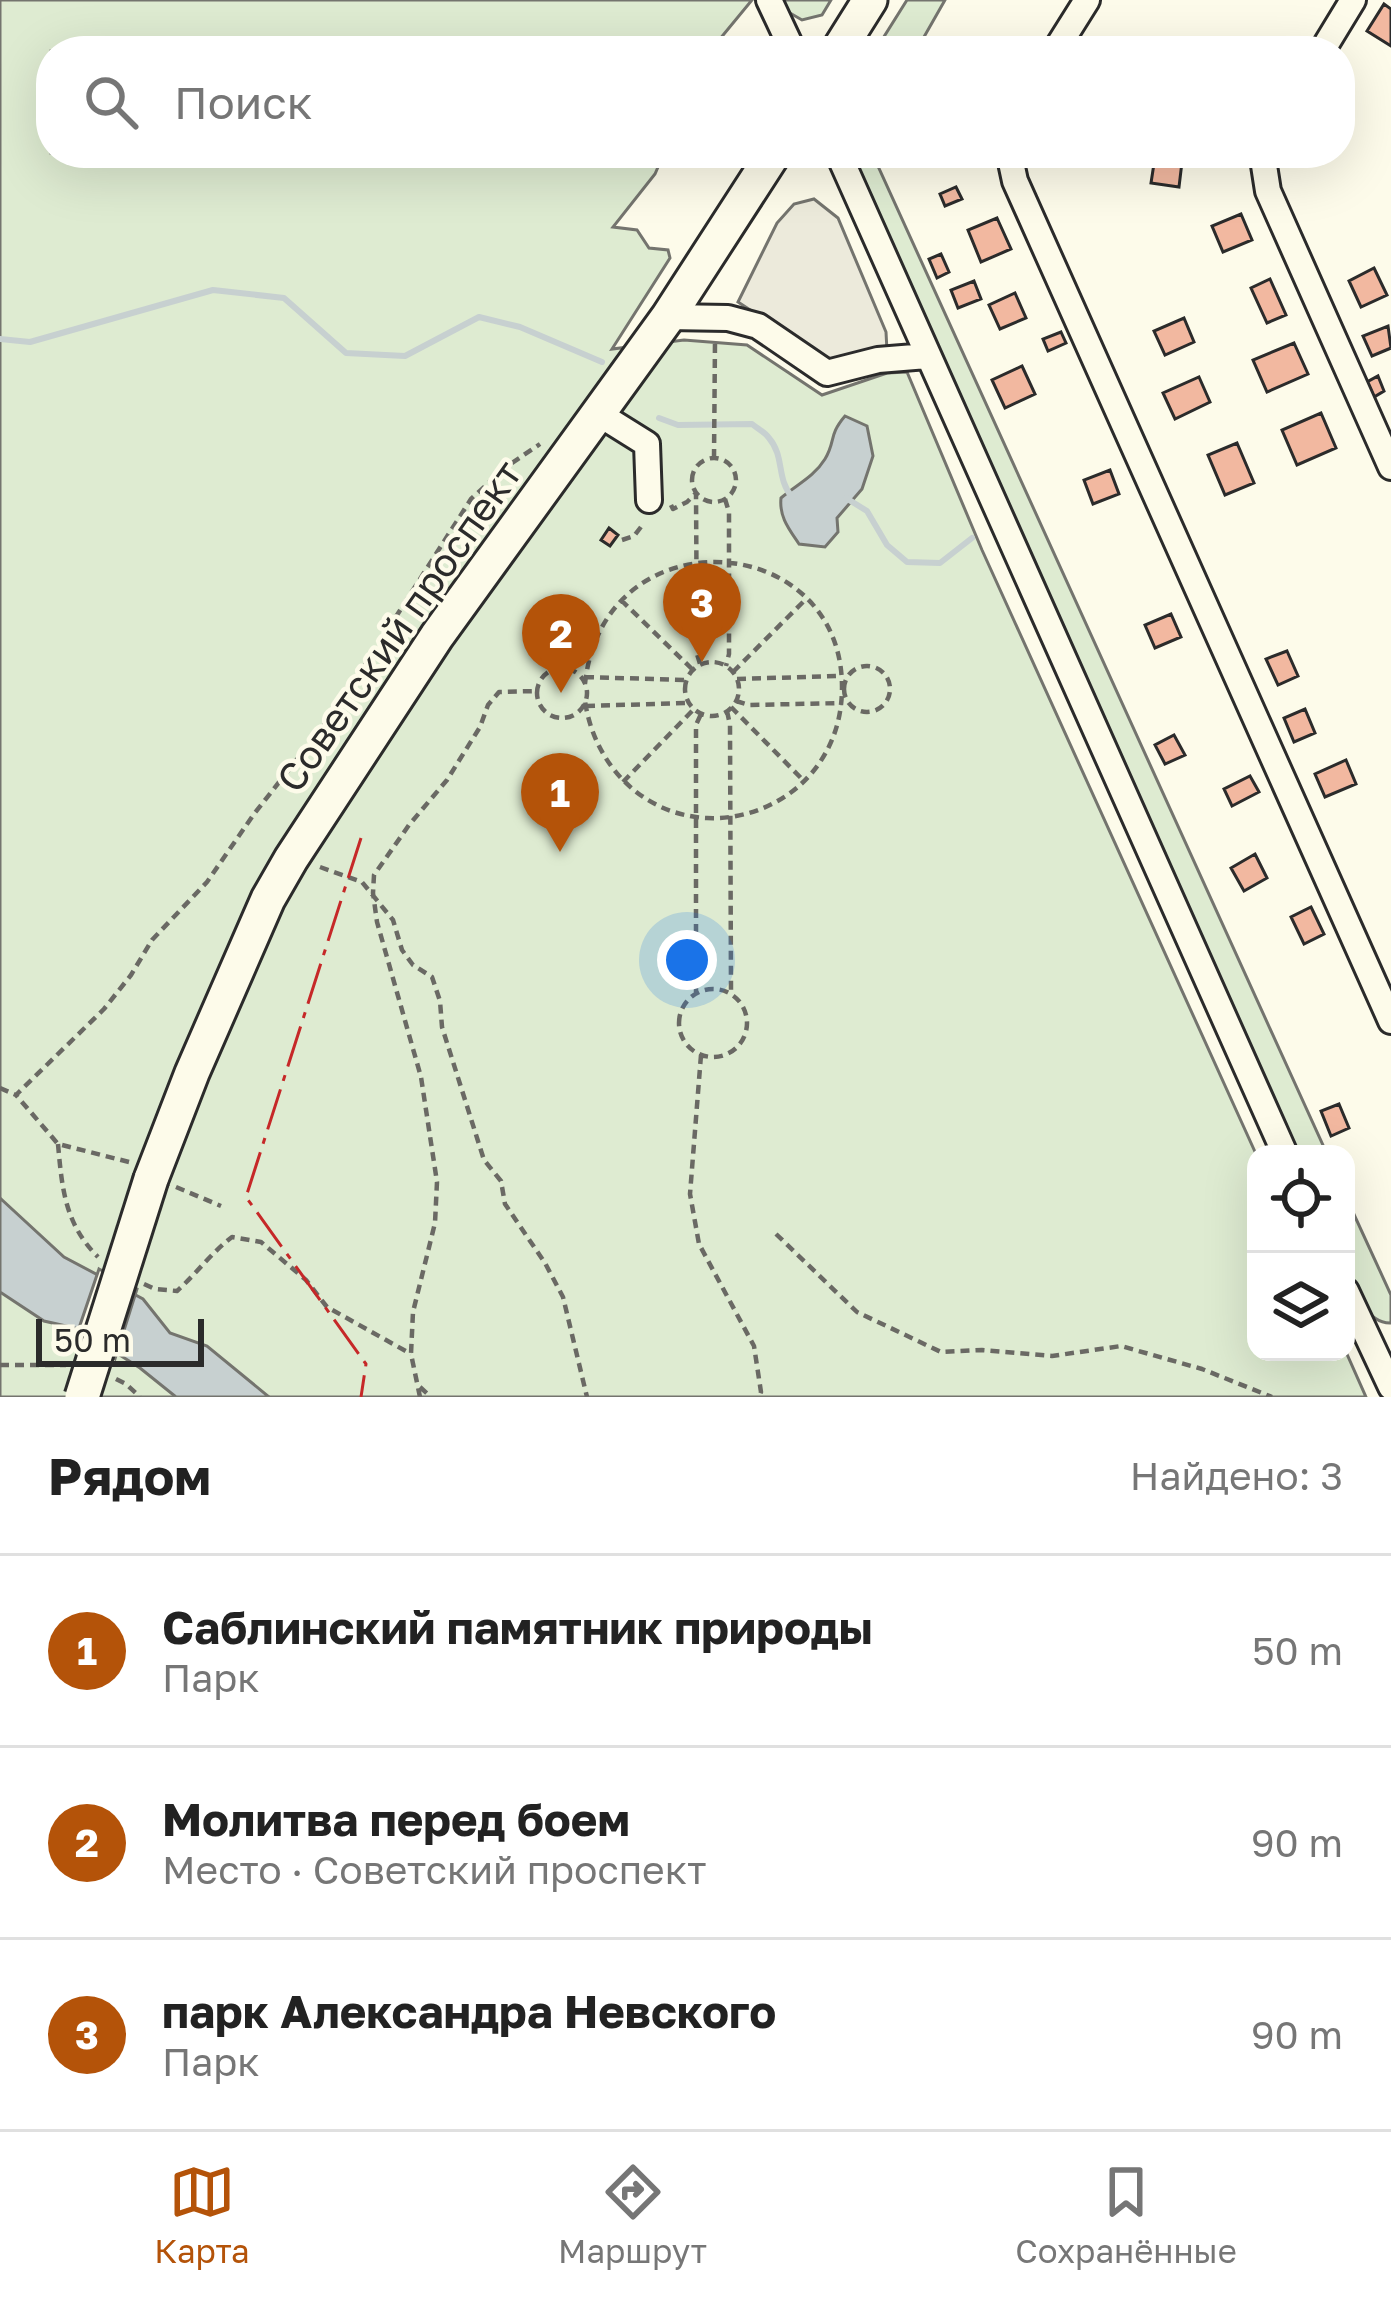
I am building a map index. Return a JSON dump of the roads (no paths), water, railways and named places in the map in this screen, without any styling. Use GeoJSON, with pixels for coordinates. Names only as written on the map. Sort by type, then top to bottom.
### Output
{"type":"FeatureCollection","features":[{"type":"Feature","properties":{"kind":"main road"},"geometry":{"type":"LineString","coordinates":[[847,36],[869,0]]}},
{"type":"Feature","properties":{"kind":"main road","name":"Советский проспект"},"geometry":{"type":"LineString","coordinates":[[82,1397],[152,1176],[192,1073],[279,879],[437,636],[668,317],[763,168]]}},
{"type":"Feature","properties":{"kind":"street"},"geometry":{"type":"LineString","coordinates":[[769,0],[786,36]]}},
{"type":"Feature","properties":{"kind":"street"},"geometry":{"type":"LineString","coordinates":[[1064,36],[1087,0]]}},
{"type":"Feature","properties":{"kind":"street"},"geometry":{"type":"LineString","coordinates":[[1331,36],[1353,0]]}},
{"type":"Feature","properties":{"kind":"street"},"geometry":{"type":"LineString","coordinates":[[845,168],[1281,1145]]}},
{"type":"Feature","properties":{"kind":"street"},"geometry":{"type":"LineString","coordinates":[[1012,168],[1391,1021]]}},
{"type":"Feature","properties":{"kind":"street"},"geometry":{"type":"LineString","coordinates":[[1265,168],[1268,191],[1391,467]]}},
{"type":"Feature","properties":{"kind":"street"},"geometry":{"type":"LineString","coordinates":[[668,317],[728,318],[758,326],[827,373],[878,360],[927,356]]}},
{"type":"Feature","properties":{"kind":"street"},"geometry":{"type":"LineString","coordinates":[[599,415],[647,444],[649,500]]}},
{"type":"Feature","properties":{"kind":"street"},"geometry":{"type":"LineString","coordinates":[[1355,1306],[1383,1352],[1391,1387]]}},
{"type":"Feature","properties":{"kind":"waterway"},"geometry":{"type":"LineString","coordinates":[[0,339],[30,342],[213,290],[284,298],[346,353],[405,356],[479,317],[520,327],[602,362]]}},
{"type":"Feature","properties":{"kind":"waterway"},"geometry":{"type":"LineString","coordinates":[[659,418],[678,425],[752,424],[774,445],[792,497]]}},
{"type":"Feature","properties":{"kind":"waterway"},"geometry":{"type":"LineString","coordinates":[[846,498],[867,511],[887,545],[907,562],[940,563],[972,538]]}},
{"type":"Feature","properties":{"kind":"place","name":"парк Александра Невского"},"geometry":{"type":"Point","coordinates":[702,662]}},
{"type":"Feature","properties":{"kind":"place","name":"Молитва перед боем"},"geometry":{"type":"Point","coordinates":[561,693]}},
{"type":"Feature","properties":{"kind":"place","name":"Саблинский памятник природы"},"geometry":{"type":"Point","coordinates":[560,852]}}]}
